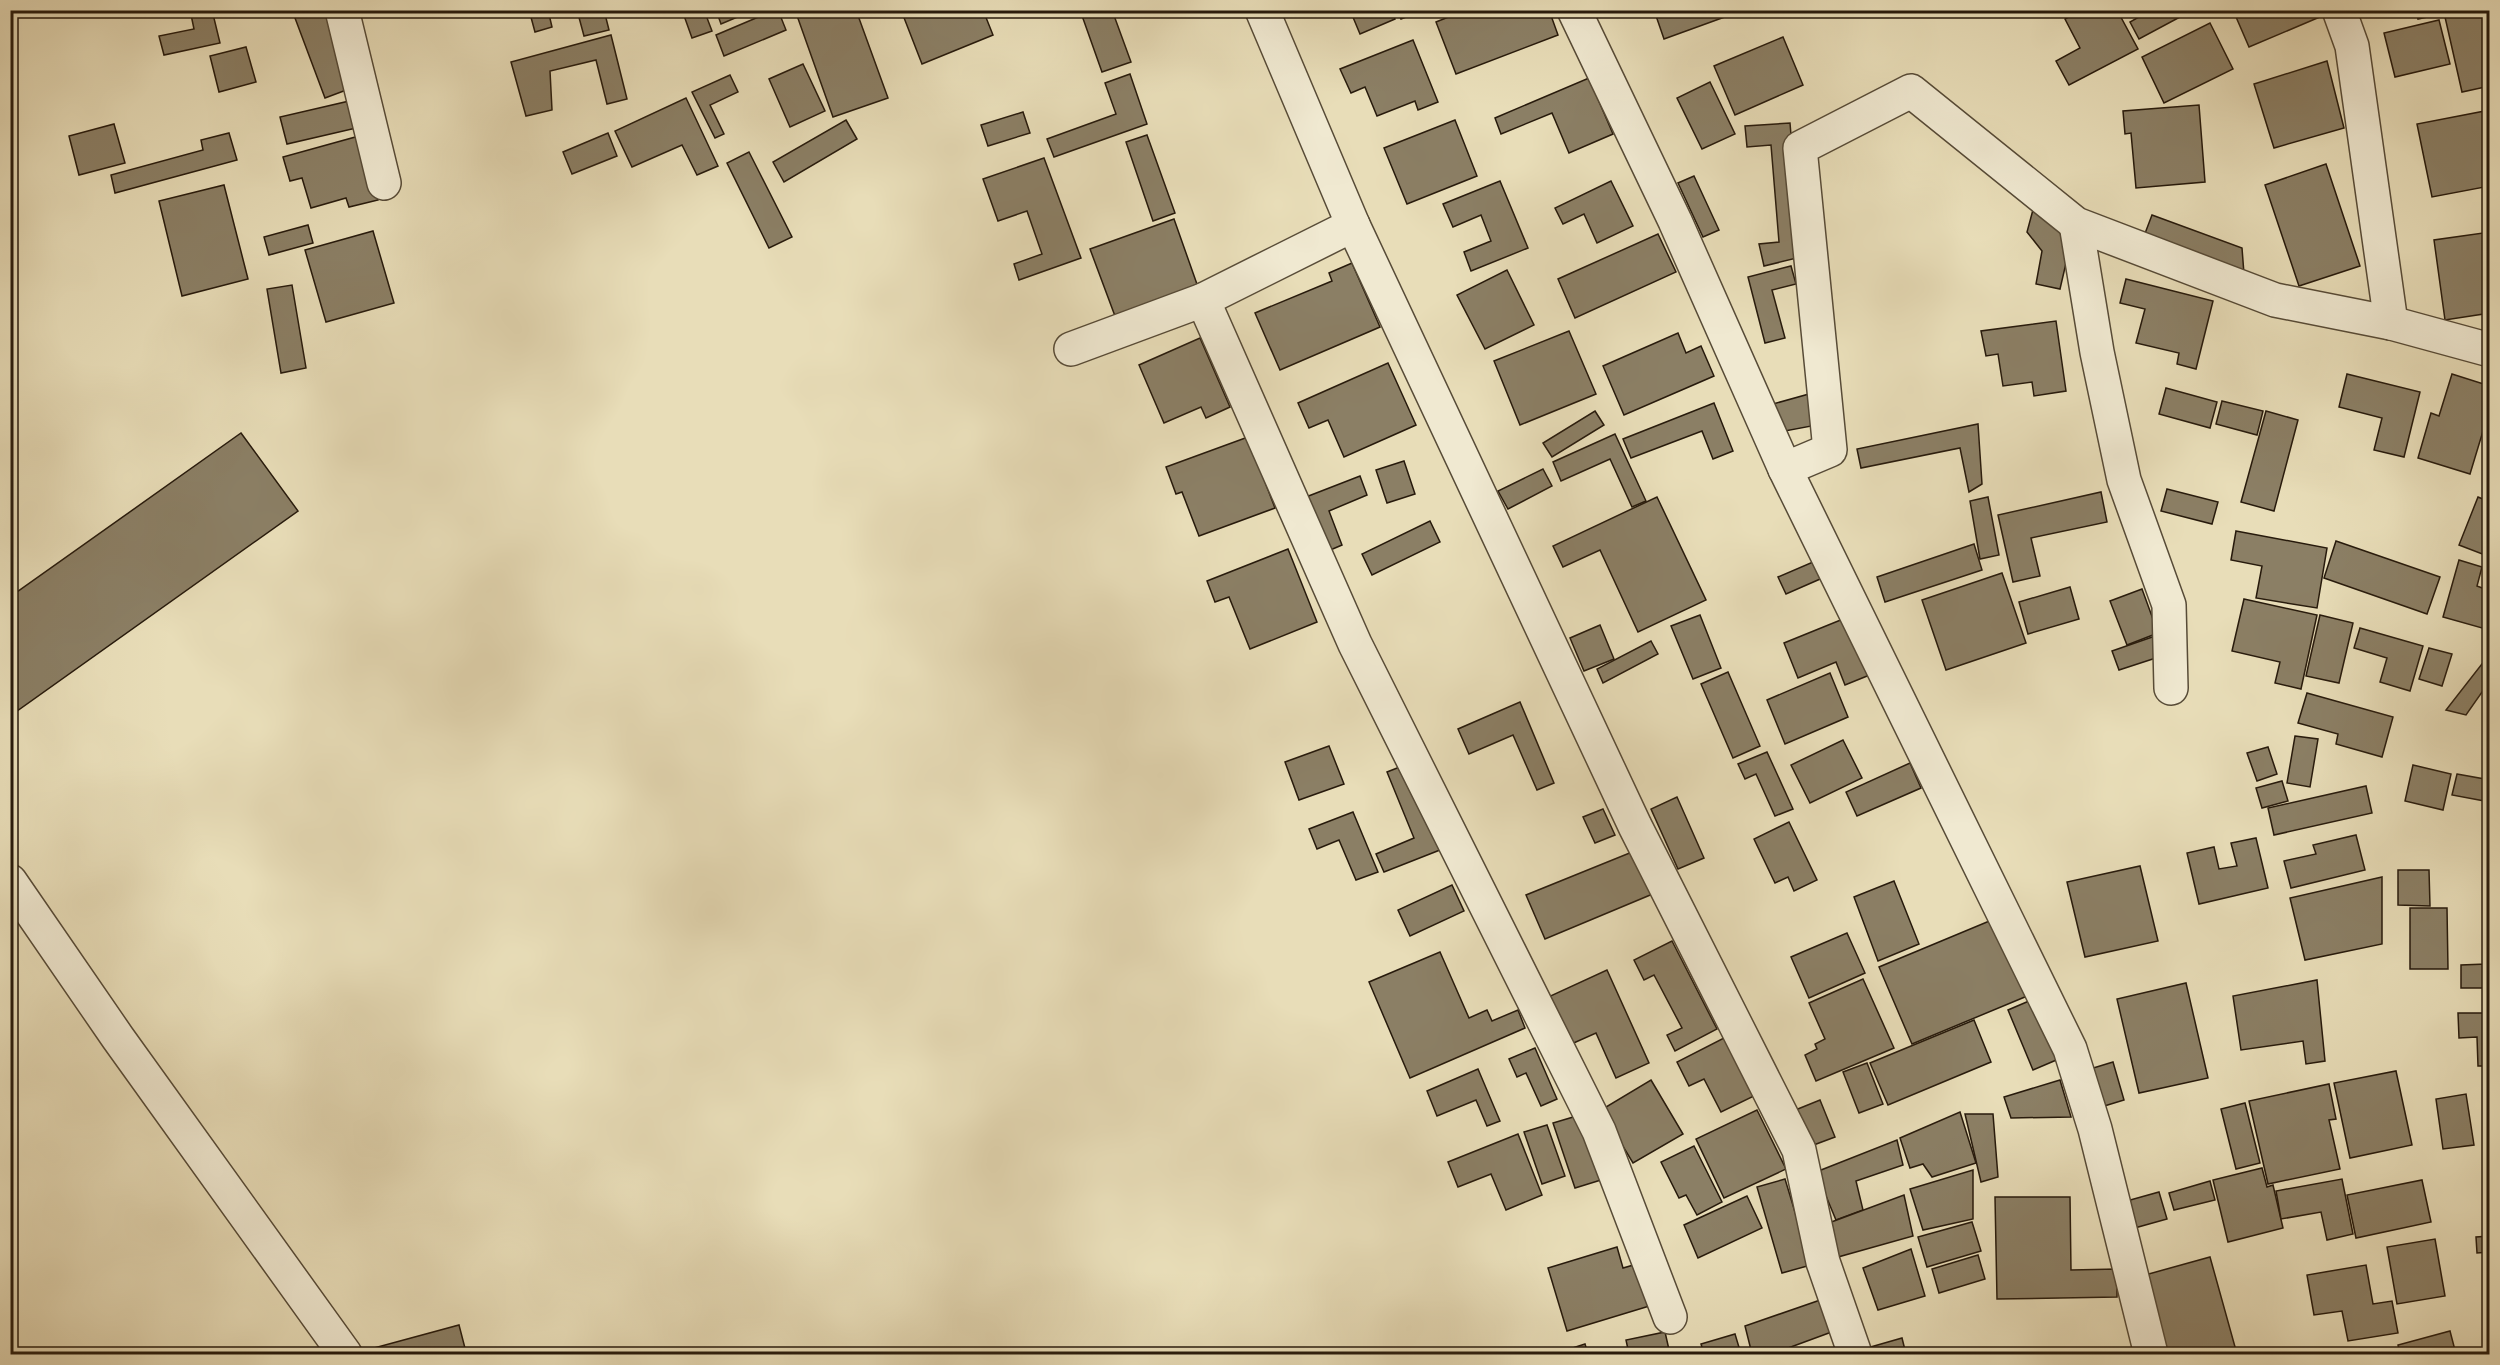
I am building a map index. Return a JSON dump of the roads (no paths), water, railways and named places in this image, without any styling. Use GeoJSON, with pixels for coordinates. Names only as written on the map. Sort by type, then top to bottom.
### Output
{"type":"FeatureCollection","features":[{"type":"Feature","properties":{"kind":"street"},"geometry":{"type":"LineString","coordinates":[[342,10],[384,183]]}},
{"type":"Feature","properties":{"kind":"street"},"geometry":{"type":"LineString","coordinates":[[1262,10],[1353,225],[1635,826],[1799,1150],[1823,1262],[1855,1354]]}},
{"type":"Feature","properties":{"kind":"street"},"geometry":{"type":"LineString","coordinates":[[1574,10],[1676,221],[1785,469],[2070,1049],[2096,1129],[2151,1354]]}},
{"type":"Feature","properties":{"kind":"street"},"geometry":{"type":"LineString","coordinates":[[2339,10],[2352,46],[2391,323]]}},
{"type":"Feature","properties":{"kind":"street"},"geometry":{"type":"LineString","coordinates":[[1785,469],[1830,450],[1800,148],[1911,91],[2076,224],[2275,300],[2391,323],[2490,350]]}},
{"type":"Feature","properties":{"kind":"street"},"geometry":{"type":"LineString","coordinates":[[2076,224],[2097,352],[2124,480],[2169,605],[2171,688]]}},
{"type":"Feature","properties":{"kind":"street"},"geometry":{"type":"LineString","coordinates":[[1071,349],[1203,300],[1353,225]]}},
{"type":"Feature","properties":{"kind":"street"},"geometry":{"type":"LineString","coordinates":[[1203,300],[1355,644],[1599,1131],[1671,1317]]}},
{"type":"Feature","properties":{"kind":"street"},"geometry":{"type":"LineString","coordinates":[[10,881],[118,1038],[345,1354]]}}]}
